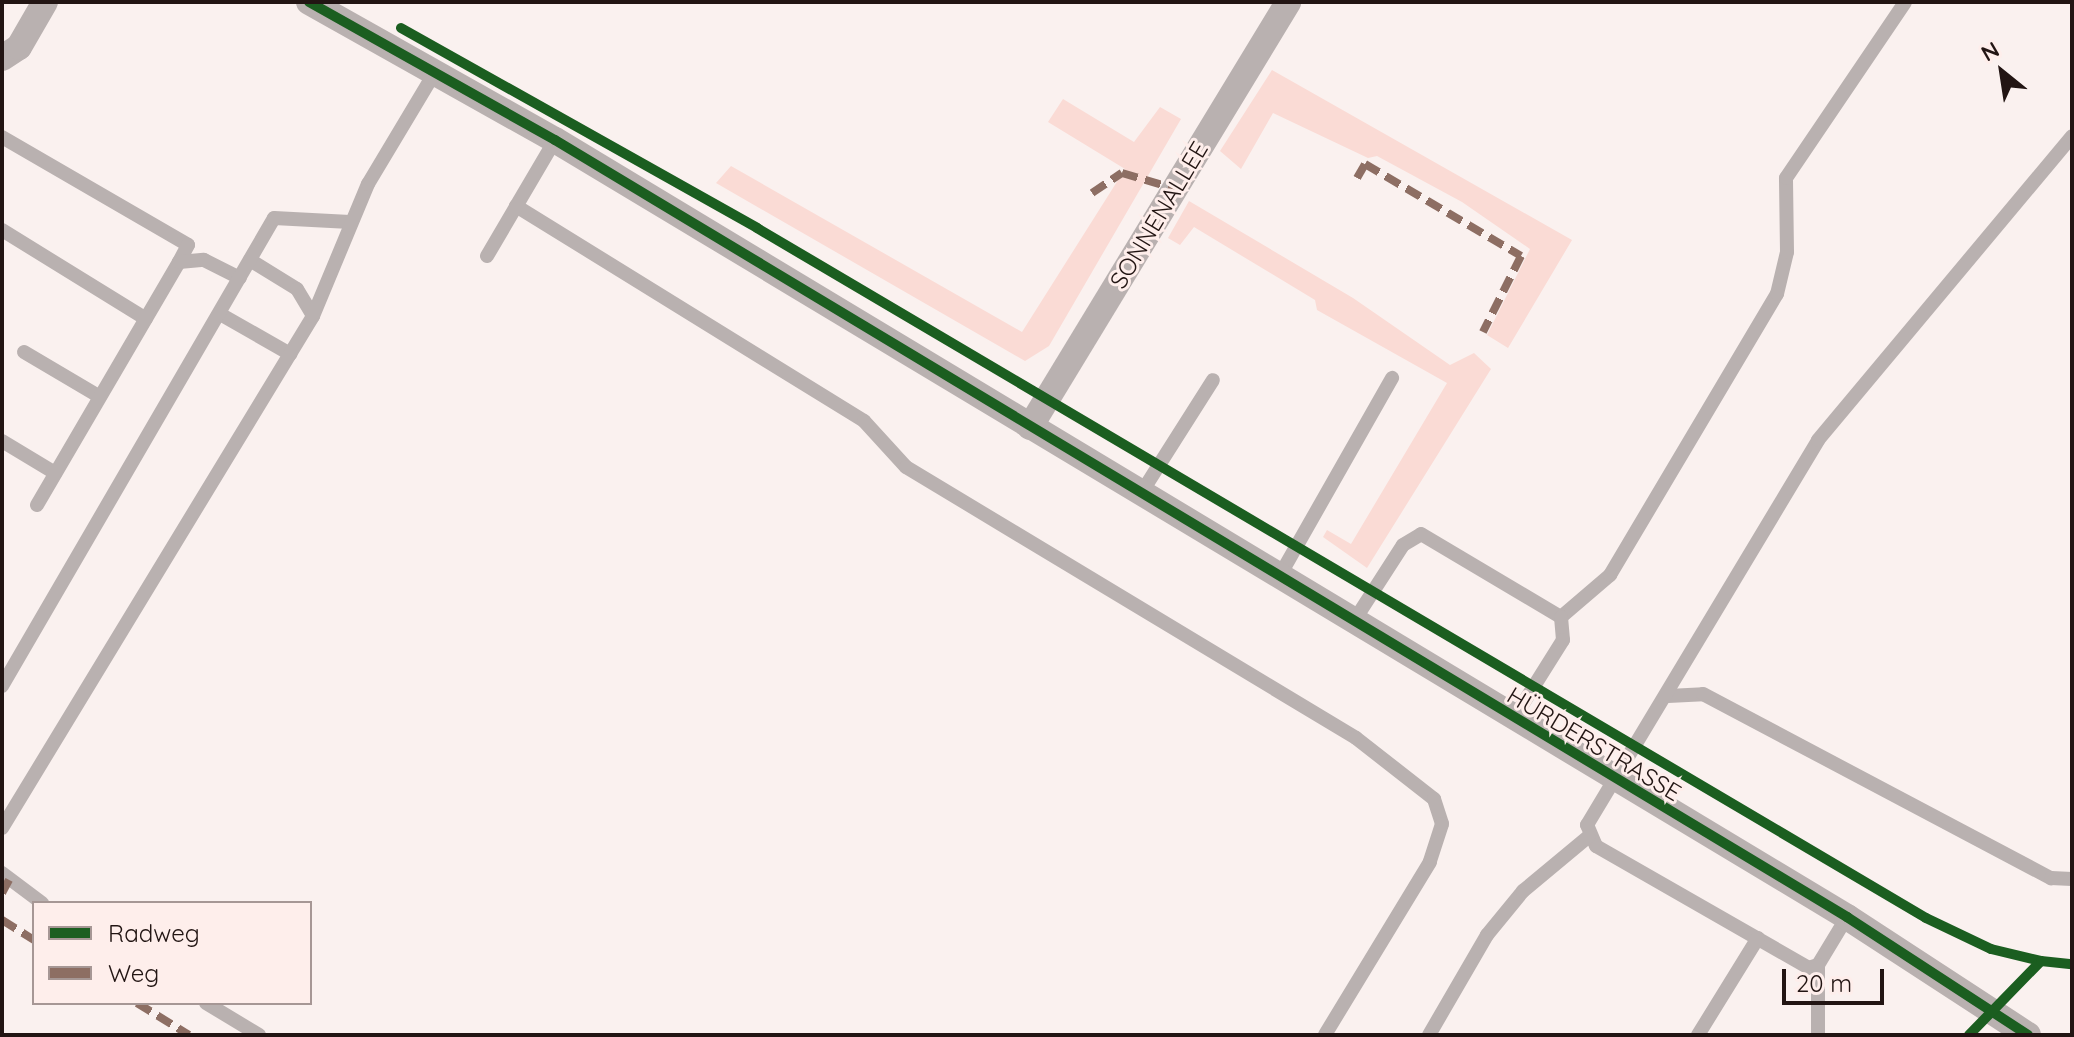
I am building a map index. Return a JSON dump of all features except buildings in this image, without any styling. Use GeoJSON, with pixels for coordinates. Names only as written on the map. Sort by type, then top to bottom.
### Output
{"type":"FeatureCollection","features":[{"type":"Feature","properties":{"kind":"street"},"geometry":{"type":"LineString","coordinates":[[2,58],[19,47],[45,2]]}},
{"type":"Feature","properties":{"kind":"street","name":"HÜRDERSTRASSE"},"geometry":{"type":"LineString","coordinates":[[309,2],[555,140],[1140,495],[1847,917],[2028,1035]]}},
{"type":"Feature","properties":{"kind":"street","name":"SONNENALLEE"},"geometry":{"type":"LineString","coordinates":[[1030,427],[1288,2]]}},
{"type":"Feature","properties":{"kind":"lane"},"geometry":{"type":"LineString","coordinates":[[1561,617],[1610,575],[1777,294],[1787,252],[1786,178],[1905,2]]}},
{"type":"Feature","properties":{"kind":"lane"},"geometry":{"type":"LineString","coordinates":[[2,828],[313,316],[350,222],[435,72]]}},
{"type":"Feature","properties":{"kind":"lane"},"geometry":{"type":"LineString","coordinates":[[1818,965],[1805,967],[1596,846],[1588,837],[1587,825],[1613,778],[1668,696],[1701,628],[1818,440],[2072,136]]}},
{"type":"Feature","properties":{"kind":"lane"},"geometry":{"type":"LineString","coordinates":[[2,137],[188,245],[37,505]]}},
{"type":"Feature","properties":{"kind":"lane"},"geometry":{"type":"LineString","coordinates":[[487,256],[555,140]]}},
{"type":"Feature","properties":{"kind":"lane"},"geometry":{"type":"LineString","coordinates":[[516,206],[864,421],[906,467],[1356,738],[1434,799],[1442,824],[1430,862],[1325,1035]]}},
{"type":"Feature","properties":{"kind":"lane"},"geometry":{"type":"LineString","coordinates":[[2,686],[274,218],[350,222]]}},
{"type":"Feature","properties":{"kind":"lane"},"geometry":{"type":"LineString","coordinates":[[2,230],[146,319]]}},
{"type":"Feature","properties":{"kind":"lane"},"geometry":{"type":"LineString","coordinates":[[179,262],[204,260],[240,278]]}},
{"type":"Feature","properties":{"kind":"lane"},"geometry":{"type":"LineString","coordinates":[[250,260],[297,289],[313,316]]}},
{"type":"Feature","properties":{"kind":"lane"},"geometry":{"type":"LineString","coordinates":[[220,314],[290,354]]}},
{"type":"Feature","properties":{"kind":"lane"},"geometry":{"type":"LineString","coordinates":[[24,352],[100,397]]}},
{"type":"Feature","properties":{"kind":"lane"},"geometry":{"type":"LineString","coordinates":[[1279,577],[1392,378]]}},
{"type":"Feature","properties":{"kind":"lane"},"geometry":{"type":"LineString","coordinates":[[1140,495],[1213,380]]}},
{"type":"Feature","properties":{"kind":"lane"},"geometry":{"type":"LineString","coordinates":[[2,441],[55,473]]}},
{"type":"Feature","properties":{"kind":"lane"},"geometry":{"type":"LineString","coordinates":[[1354,621],[1403,545],[1421,534],[1561,617]]}},
{"type":"Feature","properties":{"kind":"lane"},"geometry":{"type":"LineString","coordinates":[[1514,718],[1563,640],[1561,617]]}},
{"type":"Feature","properties":{"kind":"lane"},"geometry":{"type":"LineString","coordinates":[[1668,696],[1703,694],[2051,878],[2072,879]]}},
{"type":"Feature","properties":{"kind":"lane"},"geometry":{"type":"LineString","coordinates":[[1429,1035],[1487,935],[1523,891],[1588,837]]}},
{"type":"Feature","properties":{"kind":"lane"},"geometry":{"type":"LineString","coordinates":[[2,873],[39,901]]}},
{"type":"Feature","properties":{"kind":"lane"},"geometry":{"type":"LineString","coordinates":[[1818,1035],[1818,965],[1847,917]]}},
{"type":"Feature","properties":{"kind":"lane"},"geometry":{"type":"LineString","coordinates":[[1698,1035],[1758,938]]}},
{"type":"Feature","properties":{"kind":"lane"},"geometry":{"type":"LineString","coordinates":[[209,1005],[259,1035]]}},
{"type":"Feature","properties":{"kind":"shaded area"},"geometry":{"type":"Polygon","coordinates":[[[1272,70],[1572,240],[1508,348],[1487,335],[1530,249],[1462,202],[1377,156],[1368,158],[1273,113],[1241,169],[1220,151],[1272,70]]]}},
{"type":"Feature","properties":{"kind":"shaded area"},"geometry":{"type":"Polygon","coordinates":[[[1063,99],[1134,142],[1160,107],[1181,119],[1049,346],[1025,361],[716,183],[731,166],[1022,332],[1125,169],[1048,122],[1063,99]]]}},
{"type":"Feature","properties":{"kind":"shaded area"},"geometry":{"type":"Polygon","coordinates":[[[1189,201],[1353,298],[1450,365],[1474,353],[1491,369],[1367,568],[1323,537],[1327,530],[1351,544],[1447,383],[1317,310],[1315,300],[1194,227],[1180,245],[1168,238],[1189,201]]]}},
{"type":"Feature","properties":{"kind":"marked path"},"geometry":{"type":"LineString","coordinates":[[1357,178],[1365,164],[1521,256],[1483,332]]}},
{"type":"Feature","properties":{"kind":"marked path"},"geometry":{"type":"LineString","coordinates":[[1092,193],[1122,173],[1176,189]]}},
{"type":"Feature","properties":{"kind":"marked path"},"geometry":{"type":"LineString","coordinates":[[2,893],[9,880]]}},
{"type":"Feature","properties":{"kind":"marked path"},"geometry":{"type":"LineString","coordinates":[[2,920],[32,939]]}},
{"type":"Feature","properties":{"kind":"marked path"},"geometry":{"type":"LineString","coordinates":[[140,1005],[189,1035]]}},
{"type":"Feature","properties":{"kind":"cycle path"},"geometry":{"type":"LineString","coordinates":[[309,2],[555,140],[1847,917],[2028,1035]]}},
{"type":"Feature","properties":{"kind":"cycle path"},"geometry":{"type":"LineString","coordinates":[[401,28],[757,228],[1926,918],[1991,949],[2041,961]]}},
{"type":"Feature","properties":{"kind":"cycle path"},"geometry":{"type":"LineString","coordinates":[[1969,1035],[2041,961],[2072,964]]}}]}
